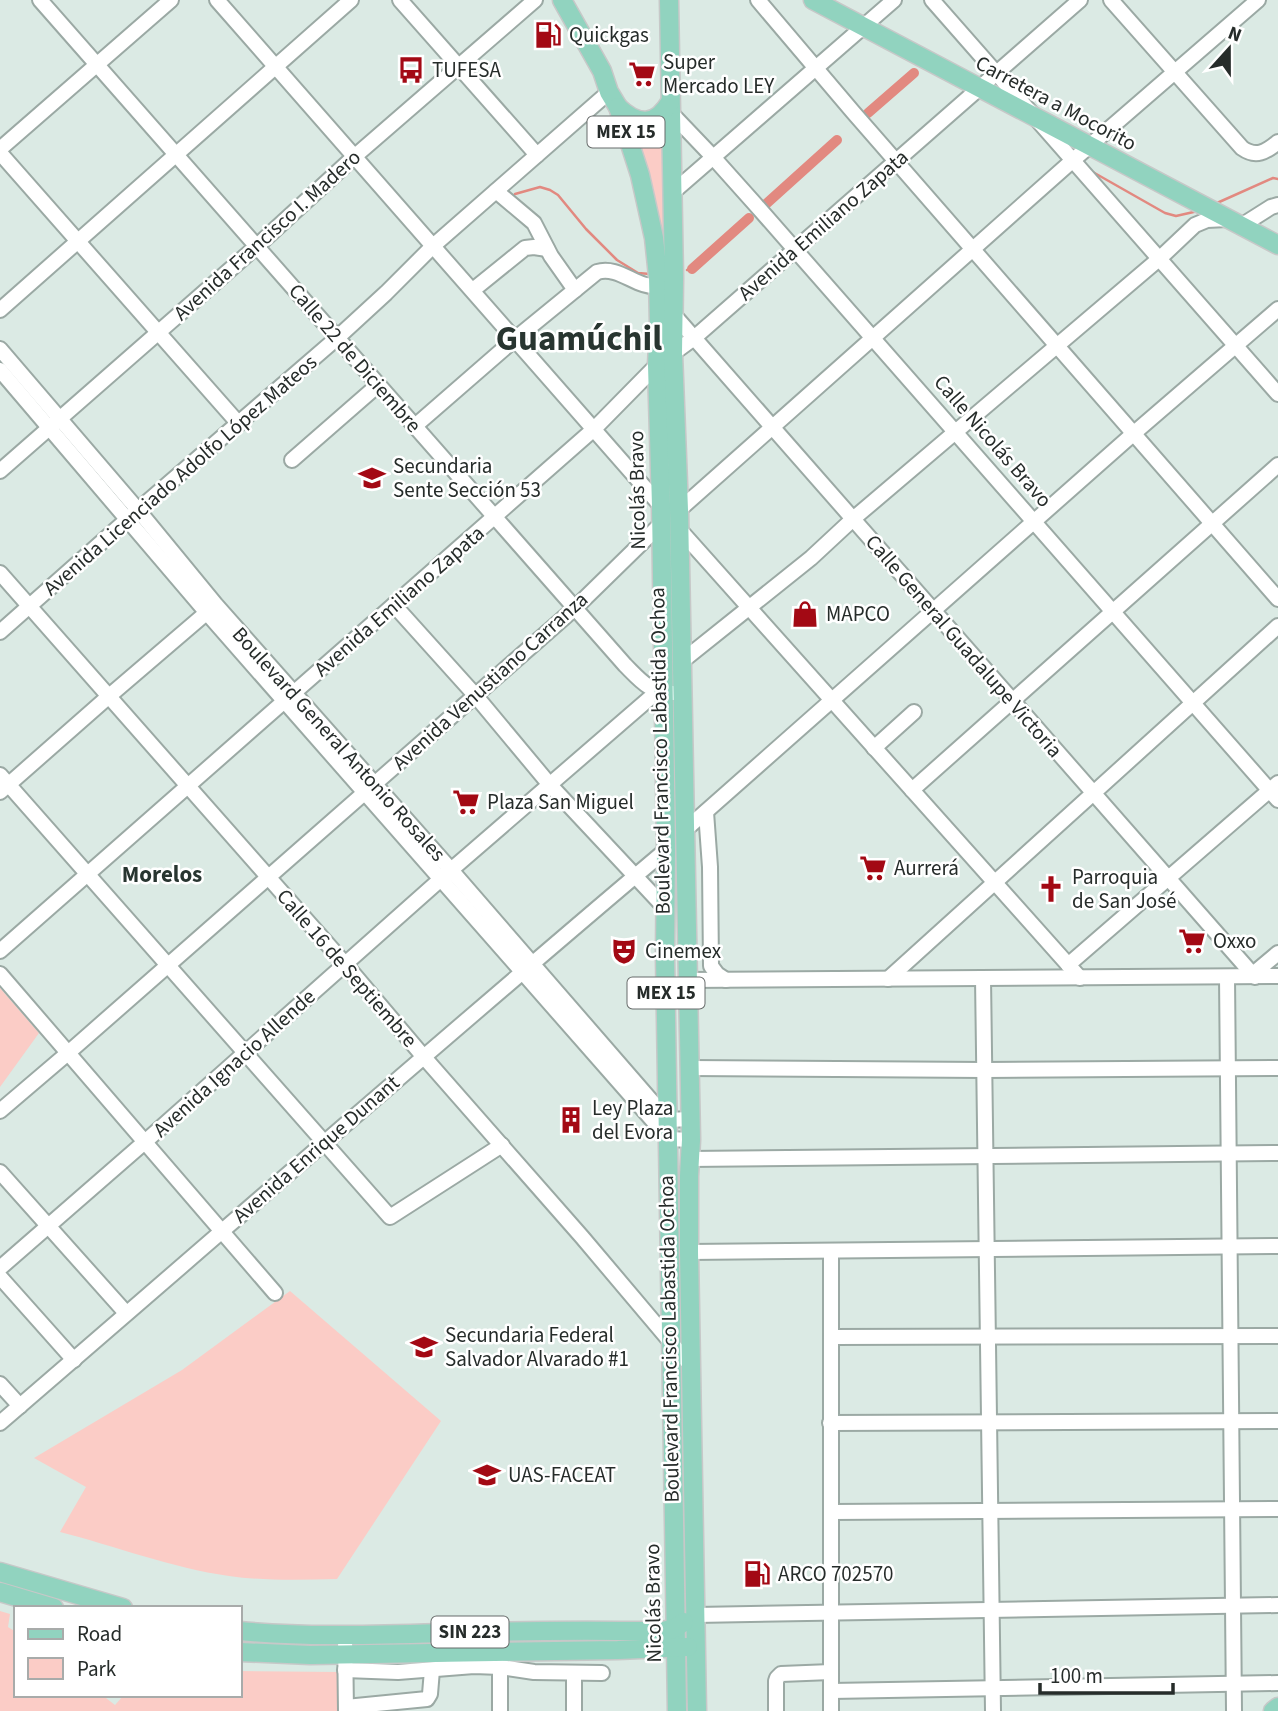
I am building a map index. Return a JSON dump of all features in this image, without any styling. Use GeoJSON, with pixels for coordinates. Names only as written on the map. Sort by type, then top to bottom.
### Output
{"type":"FeatureCollection","features":[{"type":"Feature","properties":{"kind":"main road","name":"MEX 15"},"geometry":{"type":"LineString","coordinates":[[562,0],[614,99],[640,175],[654,238],[658,281]]}},
{"type":"Feature","properties":{"kind":"main road","name":"Boulevard Francisco Labastida Ochoa"},"geometry":{"type":"LineString","coordinates":[[669,0],[674,315],[667,513],[679,529],[691,1140],[689,1252],[696,1711]]}},
{"type":"Feature","properties":{"kind":"main road","name":"Carretera a Mocorito"},"geometry":{"type":"LineString","coordinates":[[813,0],[1278,245]]}},
{"type":"Feature","properties":{"kind":"main road"},"geometry":{"type":"LineString","coordinates":[[614,99],[628,117],[640,121],[653,120],[670,107]]}},
{"type":"Feature","properties":{"kind":"main road","name":"Nicolás Bravo"},"geometry":{"type":"LineString","coordinates":[[658,281],[657,365],[667,513],[660,692],[666,850],[677,1711]]}},
{"type":"Feature","properties":{"kind":"main road"},"geometry":{"type":"LineString","coordinates":[[673,1444],[683,1493],[683,1609],[696,1615]]}},
{"type":"Feature","properties":{"kind":"main road"},"geometry":{"type":"LineString","coordinates":[[0,1572],[116,1606]]}},
{"type":"Feature","properties":{"kind":"main road"},"geometry":{"type":"LineString","coordinates":[[0,1592],[47,1606]]}},
{"type":"Feature","properties":{"kind":"main road","name":"SIN 223"},"geometry":{"type":"LineString","coordinates":[[242,1632],[345,1636],[663,1631],[675,1628],[696,1615]]}},
{"type":"Feature","properties":{"kind":"main road","name":"SIN 223"},"geometry":{"type":"LineString","coordinates":[[242,1652],[345,1662],[696,1647]]}},
{"type":"Feature","properties":{"kind":"main road"},"geometry":{"type":"LineString","coordinates":[[1273,1711],[1278,1707]]}},
{"type":"Feature","properties":{"kind":"street","name":"Calle 22 de Diciembre"},"geometry":{"type":"LineString","coordinates":[[40,0],[575,608],[642,682],[650,689],[660,692]]}},
{"type":"Feature","properties":{"kind":"street"},"geometry":{"type":"LineString","coordinates":[[171,0],[0,151],[239,424]]}},
{"type":"Feature","properties":{"kind":"street"},"geometry":{"type":"LineString","coordinates":[[217,0],[667,513]]}},
{"type":"Feature","properties":{"kind":"street"},"geometry":{"type":"LineString","coordinates":[[0,310],[351,0]]}},
{"type":"Feature","properties":{"kind":"street"},"geometry":{"type":"LineString","coordinates":[[400,0],[537,155]]}},
{"type":"Feature","properties":{"kind":"street","name":"Avenida Francisco I. Madero"},"geometry":{"type":"LineString","coordinates":[[0,471],[535,0]]}},
{"type":"Feature","properties":{"kind":"street"},"geometry":{"type":"LineString","coordinates":[[758,0],[1278,599]]}},
{"type":"Feature","properties":{"kind":"street"},"geometry":{"type":"LineString","coordinates":[[672,193],[894,0]]}},
{"type":"Feature","properties":{"kind":"street"},"geometry":{"type":"LineString","coordinates":[[932,0],[1278,394]]}},
{"type":"Feature","properties":{"kind":"street","name":"Avenida Emiliano Zapata"},"geometry":{"type":"LineString","coordinates":[[0,951],[594,429],[657,365],[694,338],[1080,0]]}},
{"type":"Feature","properties":{"kind":"street"},"geometry":{"type":"LineString","coordinates":[[1111,0],[1241,148],[1250,153],[1263,153],[1278,142]]}},
{"type":"Feature","properties":{"kind":"street","name":"Avenida Venustiano Carranza"},"geometry":{"type":"LineString","coordinates":[[0,1111],[575,608],[667,513],[772,427],[1258,0]]}},
{"type":"Feature","properties":{"kind":"street","name":"Avenida Licenciado Adolfo López Mateos"},"geometry":{"type":"LineString","coordinates":[[0,632],[337,338],[433,246],[537,155],[614,99]]}},
{"type":"Feature","properties":{"kind":"street","name":"Calle Nicolás Bravo"},"geometry":{"type":"LineString","coordinates":[[670,107],[1193,703],[1275,791]]}},
{"type":"Feature","properties":{"kind":"street"},"geometry":{"type":"LineString","coordinates":[[496,191],[534,223],[549,253],[575,290]]}},
{"type":"Feature","properties":{"kind":"street"},"geometry":{"type":"LineString","coordinates":[[681,662],[811,558],[853,519],[1159,260],[1195,225],[1207,220],[1230,220],[1278,205]]}},
{"type":"Feature","properties":{"kind":"street"},"geometry":{"type":"LineString","coordinates":[[473,290],[510,258],[525,248],[534,247],[549,253],[565,267],[589,279]]}},
{"type":"Feature","properties":{"kind":"street"},"geometry":{"type":"LineString","coordinates":[[415,426],[514,339],[597,272],[610,270],[655,287],[658,281]]}},
{"type":"Feature","properties":{"kind":"street"},"geometry":{"type":"LineString","coordinates":[[685,830],[1278,309]]}},
{"type":"Feature","properties":{"kind":"street","name":"Calle General Guadalupe Victoria"},"geometry":{"type":"LineString","coordinates":[[674,315],[1254,975]]}},
{"type":"Feature","properties":{"kind":"street","name":"Boulevard General Antonio Rosales"},"geometry":{"type":"LineString","coordinates":[[0,349],[55,423],[212,609],[528,968],[668,1120]]}},
{"type":"Feature","properties":{"kind":"street","name":"Boulevard General Antonio Rosales"},"geometry":{"type":"LineString","coordinates":[[0,370],[55,423]]}},
{"type":"Feature","properties":{"kind":"street"},"geometry":{"type":"LineString","coordinates":[[292,460],[378,385]]}},
{"type":"Feature","properties":{"kind":"street"},"geometry":{"type":"LineString","coordinates":[[912,790],[1278,465]]}},
{"type":"Feature","properties":{"kind":"street"},"geometry":{"type":"LineString","coordinates":[[679,529],[1080,978]]}},
{"type":"Feature","properties":{"kind":"street","name":"Calle 16 de Septiembre"},"geometry":{"type":"LineString","coordinates":[[0,573],[345,964],[691,1366]]}},
{"type":"Feature","properties":{"kind":"street"},"geometry":{"type":"LineString","coordinates":[[394,605],[475,695],[550,785],[666,909]]}},
{"type":"Feature","properties":{"kind":"street"},"geometry":{"type":"LineString","coordinates":[[212,609],[3,784],[88,874],[390,1217],[502,1145]]}},
{"type":"Feature","properties":{"kind":"street"},"geometry":{"type":"LineString","coordinates":[[888,979],[1278,626]]}},
{"type":"Feature","properties":{"kind":"street"},"geometry":{"type":"LineString","coordinates":[[660,692],[682,693]]}},
{"type":"Feature","properties":{"kind":"street","name":"Avenida Ignacio Allende"},"geometry":{"type":"LineString","coordinates":[[0,1268],[446,874],[660,692]]}},
{"type":"Feature","properties":{"kind":"street"},"geometry":{"type":"LineString","coordinates":[[874,748],[914,712]]}},
{"type":"Feature","properties":{"kind":"street"},"geometry":{"type":"LineString","coordinates":[[1068,965],[1168,878],[1275,791]]}},
{"type":"Feature","properties":{"kind":"street"},"geometry":{"type":"LineString","coordinates":[[706,812],[710,867],[711,966],[726,980]]}},
{"type":"Feature","properties":{"kind":"street","name":"Avenida Enrique Dunant"},"geometry":{"type":"LineString","coordinates":[[0,1423],[423,1056],[666,850]]}},
{"type":"Feature","properties":{"kind":"street"},"geometry":{"type":"LineString","coordinates":[[687,975],[711,950]]}},
{"type":"Feature","properties":{"kind":"street"},"geometry":{"type":"LineString","coordinates":[[1254,975],[1278,953]]}},
{"type":"Feature","properties":{"kind":"street","name":"Boulevard General Antonio Rosales"},"geometry":{"type":"LineString","coordinates":[[528,968],[668,1139]]}},
{"type":"Feature","properties":{"kind":"street"},"geometry":{"type":"LineString","coordinates":[[0,974],[275,1293]]}},
{"type":"Feature","properties":{"kind":"street"},"geometry":{"type":"LineString","coordinates":[[687,975],[726,980],[1278,976]]}},
{"type":"Feature","properties":{"kind":"street"},"geometry":{"type":"LineString","coordinates":[[1227,977],[1234,1711]]}},
{"type":"Feature","properties":{"kind":"street"},"geometry":{"type":"LineString","coordinates":[[983,978],[993,1711]]}},
{"type":"Feature","properties":{"kind":"street"},"geometry":{"type":"LineString","coordinates":[[689,1068],[1278,1068]]}},
{"type":"Feature","properties":{"kind":"street"},"geometry":{"type":"LineString","coordinates":[[668,1120],[690,1119]]}},
{"type":"Feature","properties":{"kind":"street"},"geometry":{"type":"LineString","coordinates":[[668,1139],[691,1140]]}},
{"type":"Feature","properties":{"kind":"street"},"geometry":{"type":"LineString","coordinates":[[689,1159],[1278,1153]]}},
{"type":"Feature","properties":{"kind":"street"},"geometry":{"type":"LineString","coordinates":[[0,1172],[126,1313]]}},
{"type":"Feature","properties":{"kind":"street"},"geometry":{"type":"LineString","coordinates":[[689,1252],[1278,1246]]}},
{"type":"Feature","properties":{"kind":"street"},"geometry":{"type":"LineString","coordinates":[[831,1251],[831,1711]]}},
{"type":"Feature","properties":{"kind":"street"},"geometry":{"type":"LineString","coordinates":[[0,1277],[74,1360]]}},
{"type":"Feature","properties":{"kind":"street"},"geometry":{"type":"LineString","coordinates":[[832,1337],[1278,1336]]}},
{"type":"Feature","properties":{"kind":"street"},"geometry":{"type":"LineString","coordinates":[[0,1384],[20,1406]]}},
{"type":"Feature","properties":{"kind":"street"},"geometry":{"type":"LineString","coordinates":[[830,1423],[1278,1421]]}},
{"type":"Feature","properties":{"kind":"street"},"geometry":{"type":"LineString","coordinates":[[832,1512],[1278,1510]]}},
{"type":"Feature","properties":{"kind":"street"},"geometry":{"type":"LineString","coordinates":[[696,1615],[1278,1605]]}},
{"type":"Feature","properties":{"kind":"street"},"geometry":{"type":"LineString","coordinates":[[345,1636],[346,1709],[427,1699],[430,1694],[432,1670]]}},
{"type":"Feature","properties":{"kind":"street"},"geometry":{"type":"LineString","coordinates":[[345,1662],[398,1672],[500,1667],[534,1672],[602,1673]]}},
{"type":"Feature","properties":{"kind":"street"},"geometry":{"type":"LineString","coordinates":[[500,1667],[500,1711]]}},
{"type":"Feature","properties":{"kind":"street"},"geometry":{"type":"LineString","coordinates":[[776,1711],[776,1681],[781,1674],[831,1672]]}},
{"type":"Feature","properties":{"kind":"street"},"geometry":{"type":"LineString","coordinates":[[573,1673],[573,1711]]}},
{"type":"Feature","properties":{"kind":"street"},"geometry":{"type":"LineString","coordinates":[[831,1691],[1278,1683]]}},
{"type":"Feature","properties":{"kind":"green space"},"geometry":{"type":"Polygon","coordinates":[[[634,125],[651,130],[669,127],[666,249],[653,187],[634,125]]]}},
{"type":"Feature","properties":{"kind":"green space"},"geometry":{"type":"Polygon","coordinates":[[[0,988],[39,1033],[0,1087],[0,988]]]}},
{"type":"Feature","properties":{"kind":"green space"},"geometry":{"type":"Polygon","coordinates":[[[290,1291],[441,1421],[337,1579],[242,1578],[165,1562],[60,1532],[86,1487],[34,1458],[182,1370],[290,1291]]]}},
{"type":"Feature","properties":{"kind":"green space"},"geometry":{"type":"Polygon","coordinates":[[[0,1611],[10,1614],[8,1627],[14,1631],[14,1697],[105,1697],[115,1705],[122,1697],[242,1697],[242,1671],[338,1672],[339,1711],[0,1711],[0,1611]]]}},
{"type":"Feature","properties":{"kind":"waterway"},"geometry":{"type":"LineString","coordinates":[[868,113],[914,73]]}},
{"type":"Feature","properties":{"kind":"waterway"},"geometry":{"type":"LineString","coordinates":[[766,204],[837,140]]}},
{"type":"Feature","properties":{"kind":"waterway"},"geometry":{"type":"LineString","coordinates":[[1091,171],[1165,213],[1176,216],[1198,211]]}},
{"type":"Feature","properties":{"kind":"waterway"},"geometry":{"type":"LineString","coordinates":[[1217,203],[1273,178],[1278,179]]}},
{"type":"Feature","properties":{"kind":"waterway"},"geometry":{"type":"LineString","coordinates":[[515,194],[540,187],[550,190],[558,195],[586,229],[617,260],[638,273],[650,274]]}},
{"type":"Feature","properties":{"kind":"waterway"},"geometry":{"type":"LineString","coordinates":[[692,269],[749,218]]}},
{"type":"Feature","properties":{"kind":"waterway"},"geometry":{"type":"LineString","coordinates":[[687,270],[692,269]]}},
{"type":"Feature","properties":{"kind":"place","name":"Quickgas"},"geometry":{"type":"Point","coordinates":[548,35]}},
{"type":"Feature","properties":{"kind":"place","name":"TUFESA"},"geometry":{"type":"Point","coordinates":[411,70]}},
{"type":"Feature","properties":{"kind":"place","name":"Super Mercado LEY"},"geometry":{"type":"Point","coordinates":[642,74]}},
{"type":"Feature","properties":{"kind":"place","name":"Secundaria Sente Sección 53"},"geometry":{"type":"Point","coordinates":[372,478]}},
{"type":"Feature","properties":{"kind":"place","name":"MAPCO"},"geometry":{"type":"Point","coordinates":[805,614]}},
{"type":"Feature","properties":{"kind":"place","name":"Plaza San Miguel"},"geometry":{"type":"Point","coordinates":[466,802]}},
{"type":"Feature","properties":{"kind":"place","name":"Aurrerá"},"geometry":{"type":"Point","coordinates":[873,868]}},
{"type":"Feature","properties":{"kind":"place","name":"Parroquia de San José"},"geometry":{"type":"Point","coordinates":[1051,889]}},
{"type":"Feature","properties":{"kind":"place","name":"Oxxo"},"geometry":{"type":"Point","coordinates":[1192,941]}},
{"type":"Feature","properties":{"kind":"place","name":"Cinemex"},"geometry":{"type":"Point","coordinates":[624,951]}},
{"type":"Feature","properties":{"kind":"place","name":"Ley Plaza del Evora"},"geometry":{"type":"Point","coordinates":[571,1120]}},
{"type":"Feature","properties":{"kind":"place","name":"Secundaria Federal Salvador Alvarado #1"},"geometry":{"type":"Point","coordinates":[424,1347]}},
{"type":"Feature","properties":{"kind":"place","name":"UAS-FACEAT"},"geometry":{"type":"Point","coordinates":[487,1475]}},
{"type":"Feature","properties":{"kind":"place","name":"ARCO 702570"},"geometry":{"type":"Point","coordinates":[757,1574]}},
{"type":"Feature","properties":{"kind":"district","name":"Guamúchil"},"geometry":{"type":"Point","coordinates":[579,339]}},
{"type":"Feature","properties":{"kind":"district","name":"Morelos"},"geometry":{"type":"Point","coordinates":[162,874]}}]}
